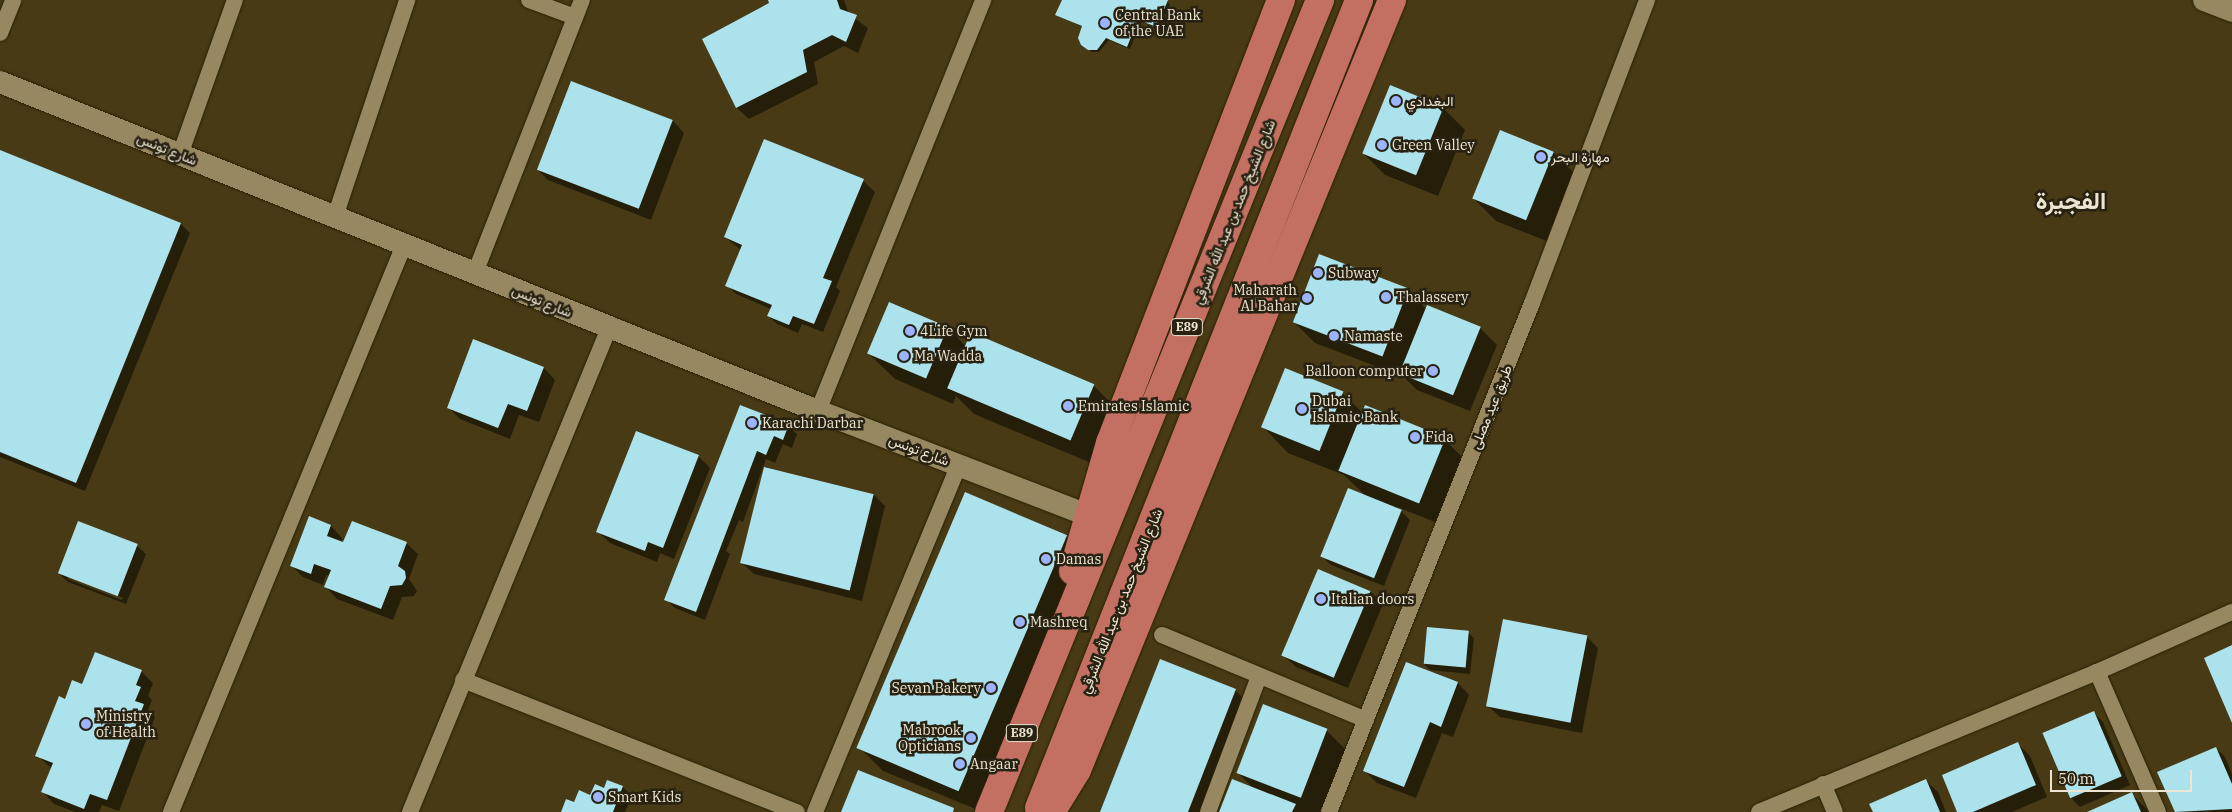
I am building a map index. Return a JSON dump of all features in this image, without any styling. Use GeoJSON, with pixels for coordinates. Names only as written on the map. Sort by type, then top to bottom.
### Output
{"type":"FeatureCollection","features":[{"type":"Feature","properties":{"kind":"highway"},"geometry":{"type":"LineString","coordinates":[[1054,653],[1087,515],[1110,442],[1281,0]]}},
{"type":"Feature","properties":{"kind":"highway","name":"شارع الشيخ حمد بن عبد الله الشرقي"},"geometry":{"type":"LineString","coordinates":[[989,812],[1320,0]]}},
{"type":"Feature","properties":{"kind":"highway","name":"شارع الشيخ حمد بن عبد الله الشرقي"},"geometry":{"type":"LineString","coordinates":[[1038,812],[1359,0]]}},
{"type":"Feature","properties":{"kind":"highway"},"geometry":{"type":"LineString","coordinates":[[1051,812],[1077,770],[1392,0]]}},
{"type":"Feature","properties":{"kind":"street"},"geometry":{"type":"LineString","coordinates":[[0,33],[13,0]]}},
{"type":"Feature","properties":{"kind":"street"},"geometry":{"type":"LineString","coordinates":[[180,155],[235,0]]}},
{"type":"Feature","properties":{"kind":"street"},"geometry":{"type":"LineString","coordinates":[[335,217],[407,0]]}},
{"type":"Feature","properties":{"kind":"street"},"geometry":{"type":"LineString","coordinates":[[529,0],[575,17]]}},
{"type":"Feature","properties":{"kind":"street"},"geometry":{"type":"LineString","coordinates":[[475,273],[582,0]]}},
{"type":"Feature","properties":{"kind":"street"},"geometry":{"type":"LineString","coordinates":[[818,411],[983,0]]}},
{"type":"Feature","properties":{"kind":"street","name":"طريق عيد مصلى"},"geometry":{"type":"LineString","coordinates":[[1329,812],[1511,356],[1647,0]]}},
{"type":"Feature","properties":{"kind":"street"},"geometry":{"type":"LineString","coordinates":[[2204,0],[2232,11]]}},
{"type":"Feature","properties":{"kind":"street","name":"شارع تونس"},"geometry":{"type":"LineString","coordinates":[[0,82],[609,328],[1087,515]]}},
{"type":"Feature","properties":{"kind":"street"},"geometry":{"type":"LineString","coordinates":[[171,812],[404,245]]}},
{"type":"Feature","properties":{"kind":"street"},"geometry":{"type":"LineString","coordinates":[[410,812],[609,328]]}},
{"type":"Feature","properties":{"kind":"street"},"geometry":{"type":"LineString","coordinates":[[815,812],[958,466]]}},
{"type":"Feature","properties":{"kind":"street"},"geometry":{"type":"LineString","coordinates":[[1759,812],[2097,672],[2232,612]]}},
{"type":"Feature","properties":{"kind":"street"},"geometry":{"type":"LineString","coordinates":[[1162,635],[1366,720]]}},
{"type":"Feature","properties":{"kind":"street"},"geometry":{"type":"LineString","coordinates":[[2097,672],[2158,812]]}},
{"type":"Feature","properties":{"kind":"street"},"geometry":{"type":"LineString","coordinates":[[1208,812],[1259,676]]}},
{"type":"Feature","properties":{"kind":"street"},"geometry":{"type":"LineString","coordinates":[[463,680],[798,812]]}},
{"type":"Feature","properties":{"kind":"street"},"geometry":{"type":"LineString","coordinates":[[1823,784],[1836,812]]}},
{"type":"Feature","properties":{"kind":"building"},"geometry":{"type":"Polygon","coordinates":[[[768,0],[837,0],[840,9],[857,15],[846,42],[832,35],[803,50],[807,72],[736,108],[702,39],[769,3],[768,0]]]}},
{"type":"Feature","properties":{"kind":"building","name":"Central Bank of the UAE"},"geometry":{"type":"Polygon","coordinates":[[[1062,0],[1168,0],[1157,27],[1138,20],[1127,47],[1106,38],[1097,50],[1088,50],[1081,45],[1078,38],[1082,26],[1055,15],[1062,0]]]}},
{"type":"Feature","properties":{"kind":"building"},"geometry":{"type":"Polygon","coordinates":[[[571,81],[673,120],[639,209],[537,170],[571,81]]]}},
{"type":"Feature","properties":{"kind":"building"},"geometry":{"type":"Polygon","coordinates":[[[1390,85],[1444,107],[1416,175],[1362,154],[1390,85]]]}},
{"type":"Feature","properties":{"kind":"building"},"geometry":{"type":"Polygon","coordinates":[[[1500,130],[1554,152],[1526,220],[1472,199],[1500,130]]]}},
{"type":"Feature","properties":{"kind":"building"},"geometry":{"type":"Polygon","coordinates":[[[764,139],[864,179],[823,278],[832,281],[814,324],[793,316],[789,325],[767,316],[772,305],[725,286],[742,245],[724,237],[764,139]]]}},
{"type":"Feature","properties":{"kind":"building"},"geometry":{"type":"Polygon","coordinates":[[[0,150],[181,223],[76,483],[0,452],[0,150]]]}},
{"type":"Feature","properties":{"kind":"building"},"geometry":{"type":"Polygon","coordinates":[[[1319,254],[1409,288],[1382,357],[1293,322],[1319,254]]]}},
{"type":"Feature","properties":{"kind":"building"},"geometry":{"type":"Polygon","coordinates":[[[889,302],[948,327],[926,379],[867,354],[889,302]]]}},
{"type":"Feature","properties":{"kind":"building"},"geometry":{"type":"Polygon","coordinates":[[[1427,305],[1481,327],[1453,395],[1399,374],[1427,305]]]}},
{"type":"Feature","properties":{"kind":"building"},"geometry":{"type":"Polygon","coordinates":[[[971,332],[1094,384],[1071,441],[947,388],[971,332]]]}},
{"type":"Feature","properties":{"kind":"building"},"geometry":{"type":"Polygon","coordinates":[[[473,339],[544,367],[527,411],[508,404],[498,428],[447,408],[473,339]]]}},
{"type":"Feature","properties":{"kind":"building","name":"Dubai Islamic Bank"},"geometry":{"type":"Polygon","coordinates":[[[1285,368],[1343,392],[1319,451],[1261,427],[1285,368]]]}},
{"type":"Feature","properties":{"kind":"building"},"geometry":{"type":"Polygon","coordinates":[[[740,405],[789,424],[783,440],[774,436],[766,455],[757,451],[696,612],[664,600],[740,405]]]}},
{"type":"Feature","properties":{"kind":"building"},"geometry":{"type":"Polygon","coordinates":[[[1365,405],[1446,438],[1419,503],[1338,471],[1365,405]]]}},
{"type":"Feature","properties":{"kind":"building"},"geometry":{"type":"Polygon","coordinates":[[[636,431],[699,455],[663,548],[648,542],[645,551],[596,532],[636,431]]]}},
{"type":"Feature","properties":{"kind":"building"},"geometry":{"type":"Polygon","coordinates":[[[764,467],[874,494],[850,590],[740,563],[764,467]]]}},
{"type":"Feature","properties":{"kind":"building"},"geometry":{"type":"Polygon","coordinates":[[[1348,488],[1402,510],[1374,578],[1320,557],[1348,488]]]}},
{"type":"Feature","properties":{"kind":"building"},"geometry":{"type":"Polygon","coordinates":[[[965,492],[1067,535],[959,791],[856,748],[965,492]]]}},
{"type":"Feature","properties":{"kind":"building"},"geometry":{"type":"Polygon","coordinates":[[[309,516],[331,525],[327,536],[343,542],[352,521],[407,542],[398,566],[405,571],[406,578],[402,585],[390,586],[381,609],[324,587],[331,570],[314,564],[311,574],[290,566],[309,516]]]}},
{"type":"Feature","properties":{"kind":"building"},"geometry":{"type":"Polygon","coordinates":[[[78,521],[138,544],[118,596],[58,573],[78,521]]]}},
{"type":"Feature","properties":{"kind":"building"},"geometry":{"type":"Polygon","coordinates":[[[1318,569],[1370,591],[1334,678],[1281,656],[1318,569]]]}},
{"type":"Feature","properties":{"kind":"building"},"geometry":{"type":"Polygon","coordinates":[[[1503,619],[1587,635],[1570,723],[1486,706],[1503,619]]]}},
{"type":"Feature","properties":{"kind":"building"},"geometry":{"type":"Polygon","coordinates":[[[1427,627],[1469,631],[1466,668],[1424,664],[1427,627]]]}},
{"type":"Feature","properties":{"kind":"building"},"geometry":{"type":"Polygon","coordinates":[[[2232,645],[2232,723],[2204,658],[2232,645]]]}},
{"type":"Feature","properties":{"kind":"building"},"geometry":{"type":"Polygon","coordinates":[[[95,652],[142,670],[136,685],[141,687],[135,701],[144,704],[107,800],[90,794],[84,809],[41,792],[53,763],[35,756],[59,696],[65,699],[72,680],[82,684],[95,652]]]}},
{"type":"Feature","properties":{"kind":"building"},"geometry":{"type":"Polygon","coordinates":[[[1160,659],[1236,689],[1188,812],[1100,812],[1160,659]]]}},
{"type":"Feature","properties":{"kind":"building"},"geometry":{"type":"Polygon","coordinates":[[[1406,662],[1458,682],[1441,727],[1430,722],[1404,787],[1363,771],[1406,662]]]}},
{"type":"Feature","properties":{"kind":"building"},"geometry":{"type":"Polygon","coordinates":[[[1263,704],[1327,729],[1301,798],[1236,773],[1263,704]]]}},
{"type":"Feature","properties":{"kind":"building"},"geometry":{"type":"Polygon","coordinates":[[[2094,711],[2122,776],[2070,798],[2042,733],[2094,711]]]}},
{"type":"Feature","properties":{"kind":"building"},"geometry":{"type":"Polygon","coordinates":[[[2018,742],[2036,785],[1973,812],[1957,812],[1942,775],[2018,742]]]}},
{"type":"Feature","properties":{"kind":"building"},"geometry":{"type":"Polygon","coordinates":[[[2216,747],[2232,784],[2232,809],[2175,812],[2157,772],[2216,747]]]}},
{"type":"Feature","properties":{"kind":"building"},"geometry":{"type":"Polygon","coordinates":[[[858,770],[954,808],[953,812],[841,812],[858,770]]]}},
{"type":"Feature","properties":{"kind":"building"},"geometry":{"type":"Polygon","coordinates":[[[1232,779],[1296,804],[1292,812],[1219,812],[1232,779]]]}},
{"type":"Feature","properties":{"kind":"building"},"geometry":{"type":"Polygon","coordinates":[[[1926,779],[1940,812],[1873,812],[1869,804],[1926,779]]]}},
{"type":"Feature","properties":{"kind":"building","name":"Smart Kids"},"geometry":{"type":"Polygon","coordinates":[[[607,780],[623,786],[613,812],[561,812],[566,799],[574,802],[579,790],[590,795],[595,784],[604,788],[607,780]]]}},
{"type":"Feature","properties":{"kind":"building"},"geometry":{"type":"Polygon","coordinates":[[[2132,792],[2141,812],[2087,812],[2132,792]]]}},
{"type":"Feature","properties":{"kind":"place","name":"Central Bank of the UAE"},"geometry":{"type":"Point","coordinates":[1105,23]}},
{"type":"Feature","properties":{"kind":"place","name":"البغدادي"},"geometry":{"type":"Point","coordinates":[1396,101]}},
{"type":"Feature","properties":{"kind":"place","name":"Green Valley"},"geometry":{"type":"Point","coordinates":[1382,145]}},
{"type":"Feature","properties":{"kind":"place","name":"مهارة البحر"},"geometry":{"type":"Point","coordinates":[1541,157]}},
{"type":"Feature","properties":{"kind":"place","name":"Subway"},"geometry":{"type":"Point","coordinates":[1318,273]}},
{"type":"Feature","properties":{"kind":"place","name":"Thalassery"},"geometry":{"type":"Point","coordinates":[1386,297]}},
{"type":"Feature","properties":{"kind":"place","name":"Maharath Al Bahar"},"geometry":{"type":"Point","coordinates":[1307,298]}},
{"type":"Feature","properties":{"kind":"place","name":"4Life Gym"},"geometry":{"type":"Point","coordinates":[910,331]}},
{"type":"Feature","properties":{"kind":"place","name":"Namaste"},"geometry":{"type":"Point","coordinates":[1334,336]}},
{"type":"Feature","properties":{"kind":"place","name":"Ma Wadda"},"geometry":{"type":"Point","coordinates":[904,356]}},
{"type":"Feature","properties":{"kind":"place","name":"Balloon computer"},"geometry":{"type":"Point","coordinates":[1433,371]}},
{"type":"Feature","properties":{"kind":"place","name":"Emirates Islamic"},"geometry":{"type":"Point","coordinates":[1068,406]}},
{"type":"Feature","properties":{"kind":"place","name":"Dubai Islamic Bank"},"geometry":{"type":"Point","coordinates":[1302,409]}},
{"type":"Feature","properties":{"kind":"place","name":"Karachi Darbar"},"geometry":{"type":"Point","coordinates":[752,423]}},
{"type":"Feature","properties":{"kind":"place","name":"Fida"},"geometry":{"type":"Point","coordinates":[1415,437]}},
{"type":"Feature","properties":{"kind":"place","name":"Damas"},"geometry":{"type":"Point","coordinates":[1046,559]}},
{"type":"Feature","properties":{"kind":"place","name":"Italian doors"},"geometry":{"type":"Point","coordinates":[1321,599]}},
{"type":"Feature","properties":{"kind":"place","name":"Mashreq"},"geometry":{"type":"Point","coordinates":[1020,622]}},
{"type":"Feature","properties":{"kind":"place","name":"Sevan Bakery"},"geometry":{"type":"Point","coordinates":[991,688]}},
{"type":"Feature","properties":{"kind":"place","name":"Ministry of Health"},"geometry":{"type":"Point","coordinates":[86,724]}},
{"type":"Feature","properties":{"kind":"place","name":"Mabrook Opticians"},"geometry":{"type":"Point","coordinates":[971,738]}},
{"type":"Feature","properties":{"kind":"place","name":"Angaar"},"geometry":{"type":"Point","coordinates":[960,764]}},
{"type":"Feature","properties":{"kind":"place","name":"Smart Kids"},"geometry":{"type":"Point","coordinates":[598,797]}},
{"type":"Feature","properties":{"kind":"district","name":"الفجيرة"},"geometry":{"type":"Point","coordinates":[2071,201]}}]}
